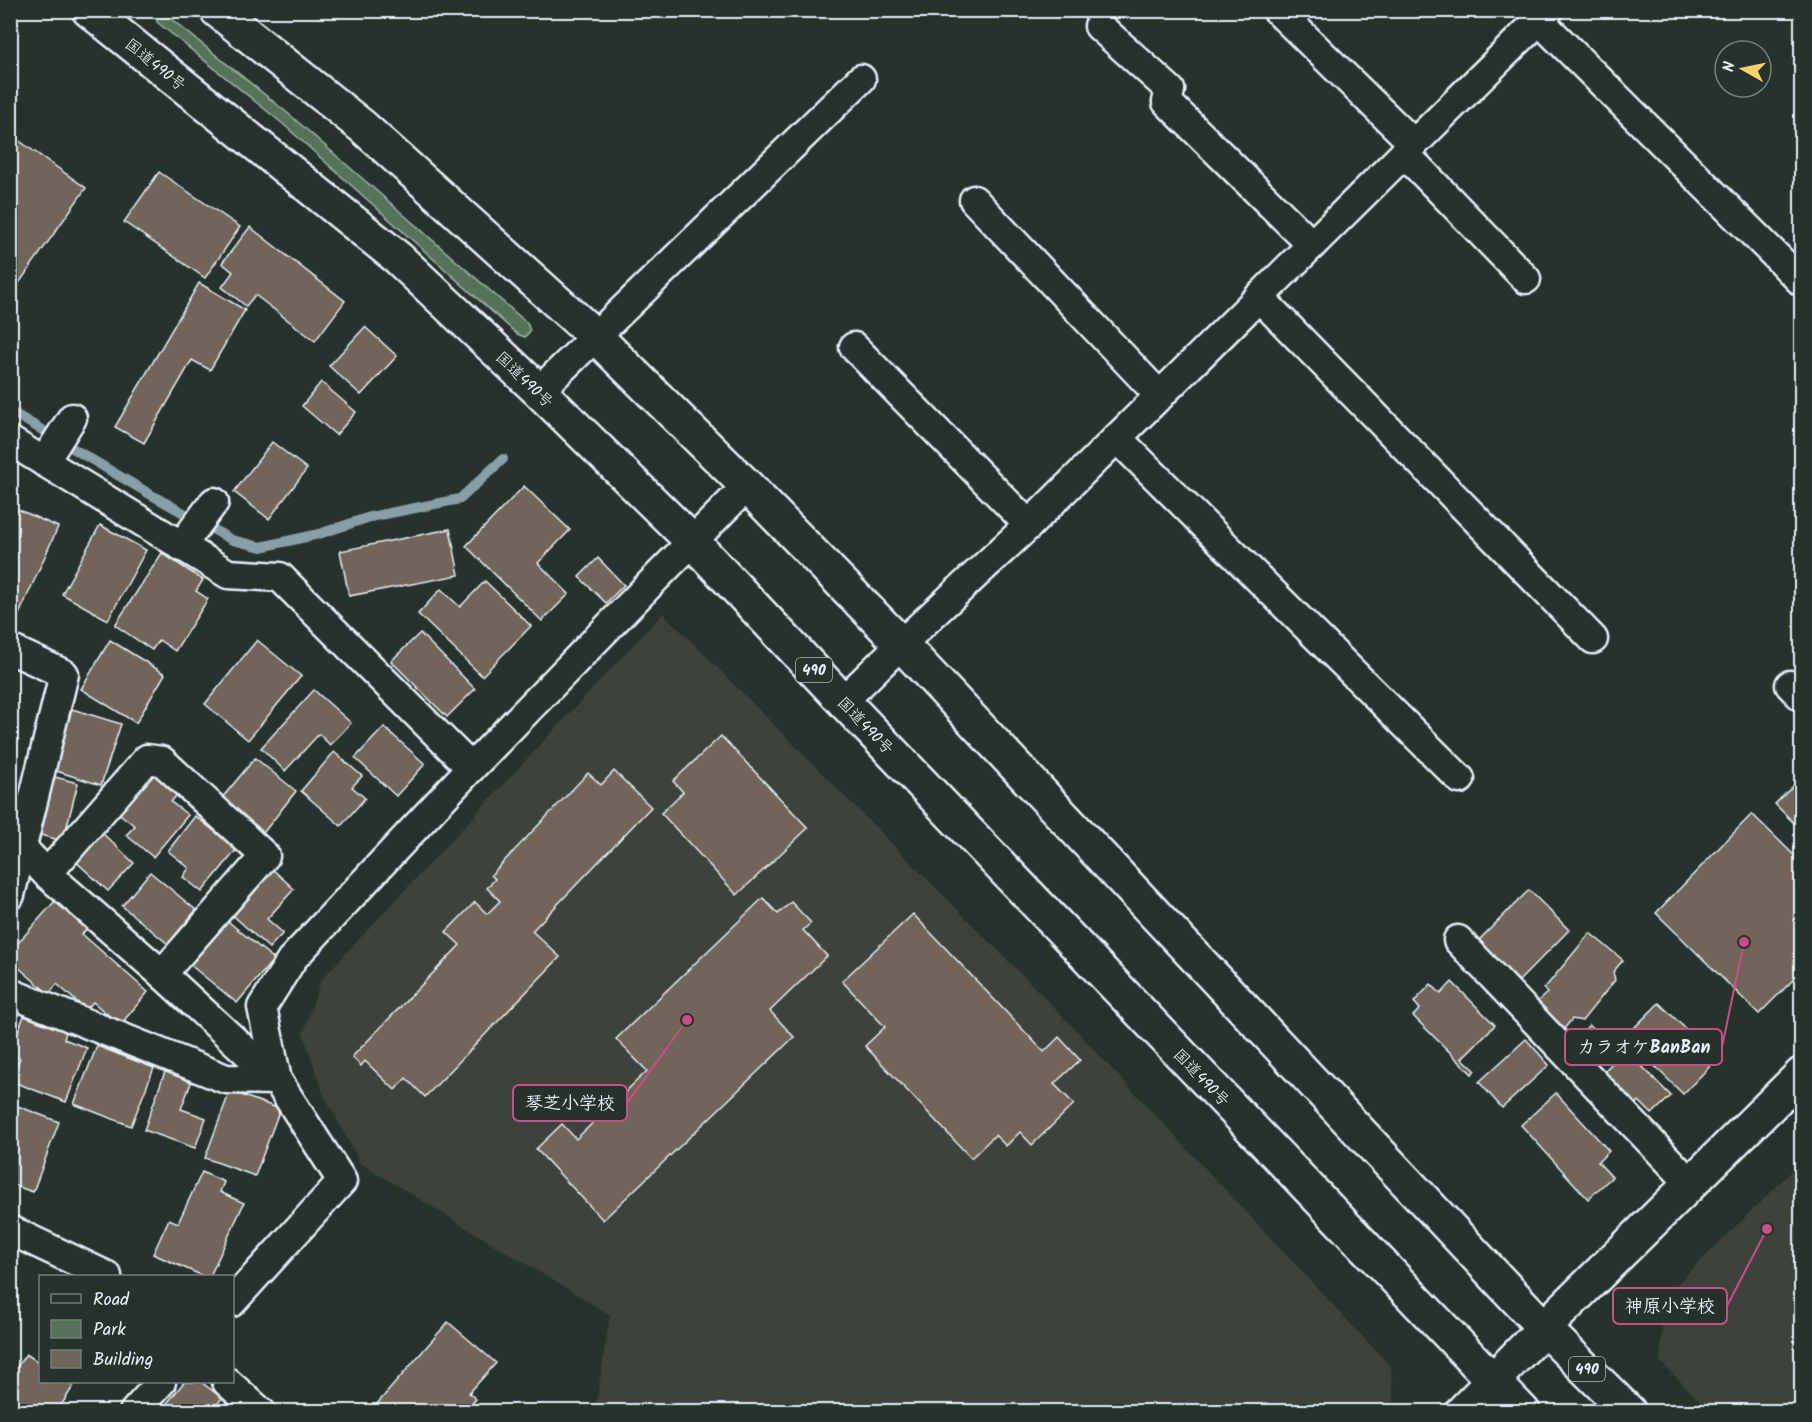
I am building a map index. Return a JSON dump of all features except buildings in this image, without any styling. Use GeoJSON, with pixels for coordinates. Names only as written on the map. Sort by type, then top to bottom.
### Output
{"type":"FeatureCollection","features":[{"type":"Feature","properties":{"kind":"main road","name":"国道490号"},"geometry":{"type":"LineString","coordinates":[[88,10],[398,258],[692,541],[1523,1412]]}},
{"type":"Feature","properties":{"kind":"main road","name":"490"},"geometry":{"type":"LineString","coordinates":[[217,10],[363,127],[595,336],[747,486],[901,644],[1544,1328],[1629,1412]]}},
{"type":"Feature","properties":{"kind":"main road"},"geometry":{"type":"LineString","coordinates":[[1462,1412],[1802,1074]]}},
{"type":"Feature","properties":{"kind":"street"},"geometry":{"type":"LineString","coordinates":[[1277,10],[1409,149],[1526,279]]}},
{"type":"Feature","properties":{"kind":"street"},"geometry":{"type":"LineString","coordinates":[[843,701],[1029,525],[1160,396],[1409,149],[1534,17],[1802,282]]}},
{"type":"Feature","properties":{"kind":"street"},"geometry":{"type":"LineString","coordinates":[[1099,26],[1170,90],[1167,102],[1312,245]]}},
{"type":"Feature","properties":{"kind":"street"},"geometry":{"type":"LineString","coordinates":[[538,391],[861,79]]}},
{"type":"Feature","properties":{"kind":"street"},"geometry":{"type":"LineString","coordinates":[[974,200],[1160,396]]}},
{"type":"Feature","properties":{"kind":"street"},"geometry":{"type":"LineString","coordinates":[[1260,297],[1593,639]]}},
{"type":"Feature","properties":{"kind":"street"},"geometry":{"type":"LineString","coordinates":[[854,347],[1029,525]]}},
{"type":"Feature","properties":{"kind":"street"},"geometry":{"type":"LineString","coordinates":[[45,461],[72,418]]}},
{"type":"Feature","properties":{"kind":"street"},"geometry":{"type":"LineString","coordinates":[[1117,438],[1460,779]]}},
{"type":"Feature","properties":{"kind":"street"},"geometry":{"type":"LineString","coordinates":[[10,441],[228,574],[280,577],[471,768]]}},
{"type":"Feature","properties":{"kind":"street"},"geometry":{"type":"LineString","coordinates":[[277,1080],[262,1007],[293,958],[471,768],[747,486]]}},
{"type":"Feature","properties":{"kind":"street"},"geometry":{"type":"LineString","coordinates":[[182,544],[214,502]]}},
{"type":"Feature","properties":{"kind":"street"},"geometry":{"type":"LineString","coordinates":[[10,649],[64,674],[10,896]]}},
{"type":"Feature","properties":{"kind":"street"},"geometry":{"type":"LineString","coordinates":[[47,874],[147,759],[162,760],[265,856],[162,974]]}},
{"type":"Feature","properties":{"kind":"street"},"geometry":{"type":"LineString","coordinates":[[23,849],[47,874],[162,974],[277,1080],[342,1181],[234,1300]]}},
{"type":"Feature","properties":{"kind":"street"},"geometry":{"type":"LineString","coordinates":[[1458,940],[1690,1183]]}},
{"type":"Feature","properties":{"kind":"street"},"geometry":{"type":"LineString","coordinates":[[10,993],[226,1079],[277,1080]]}},
{"type":"Feature","properties":{"kind":"street"},"geometry":{"type":"LineString","coordinates":[[10,1230],[105,1275]]}},
{"type":"Feature","properties":{"kind":"street"},"geometry":{"type":"LineString","coordinates":[[134,1412],[159,1383]]}},
{"type":"Feature","properties":{"kind":"street"},"geometry":{"type":"LineString","coordinates":[[228,1383],[261,1412]]}},
{"type":"Feature","properties":{"kind":"shaded area"},"geometry":{"type":"Polygon","coordinates":[[[663,613],[1055,1008],[1391,1367],[1394,1408],[1391,1412],[595,1411],[610,1315],[360,1163],[323,1093],[303,1033],[321,980],[663,613]]]}},
{"type":"Feature","properties":{"kind":"shaded area"},"geometry":{"type":"Polygon","coordinates":[[[1801,1162],[1801,1411],[1710,1411],[1660,1361],[1664,1297],[1801,1162]]]}},
{"type":"Feature","properties":{"kind":"green space"},"geometry":{"type":"Polygon","coordinates":[[[158,12],[165,14],[290,115],[527,323],[530,331],[525,337],[517,334],[283,124],[157,22],[155,15],[158,12]]]}},
{"type":"Feature","properties":{"kind":"waterway"},"geometry":{"type":"LineString","coordinates":[[10,411],[232,540],[261,547],[319,534],[370,517],[460,499],[503,459]]}},
{"type":"Feature","properties":{"kind":"place","name":"カラオケBanBan"},"geometry":{"type":"Point","coordinates":[1744,942]}},
{"type":"Feature","properties":{"kind":"place","name":"琴芝小学校"},"geometry":{"type":"Point","coordinates":[687,1020]}},
{"type":"Feature","properties":{"kind":"place","name":"神原小学校"},"geometry":{"type":"Point","coordinates":[1767,1229]}}]}
